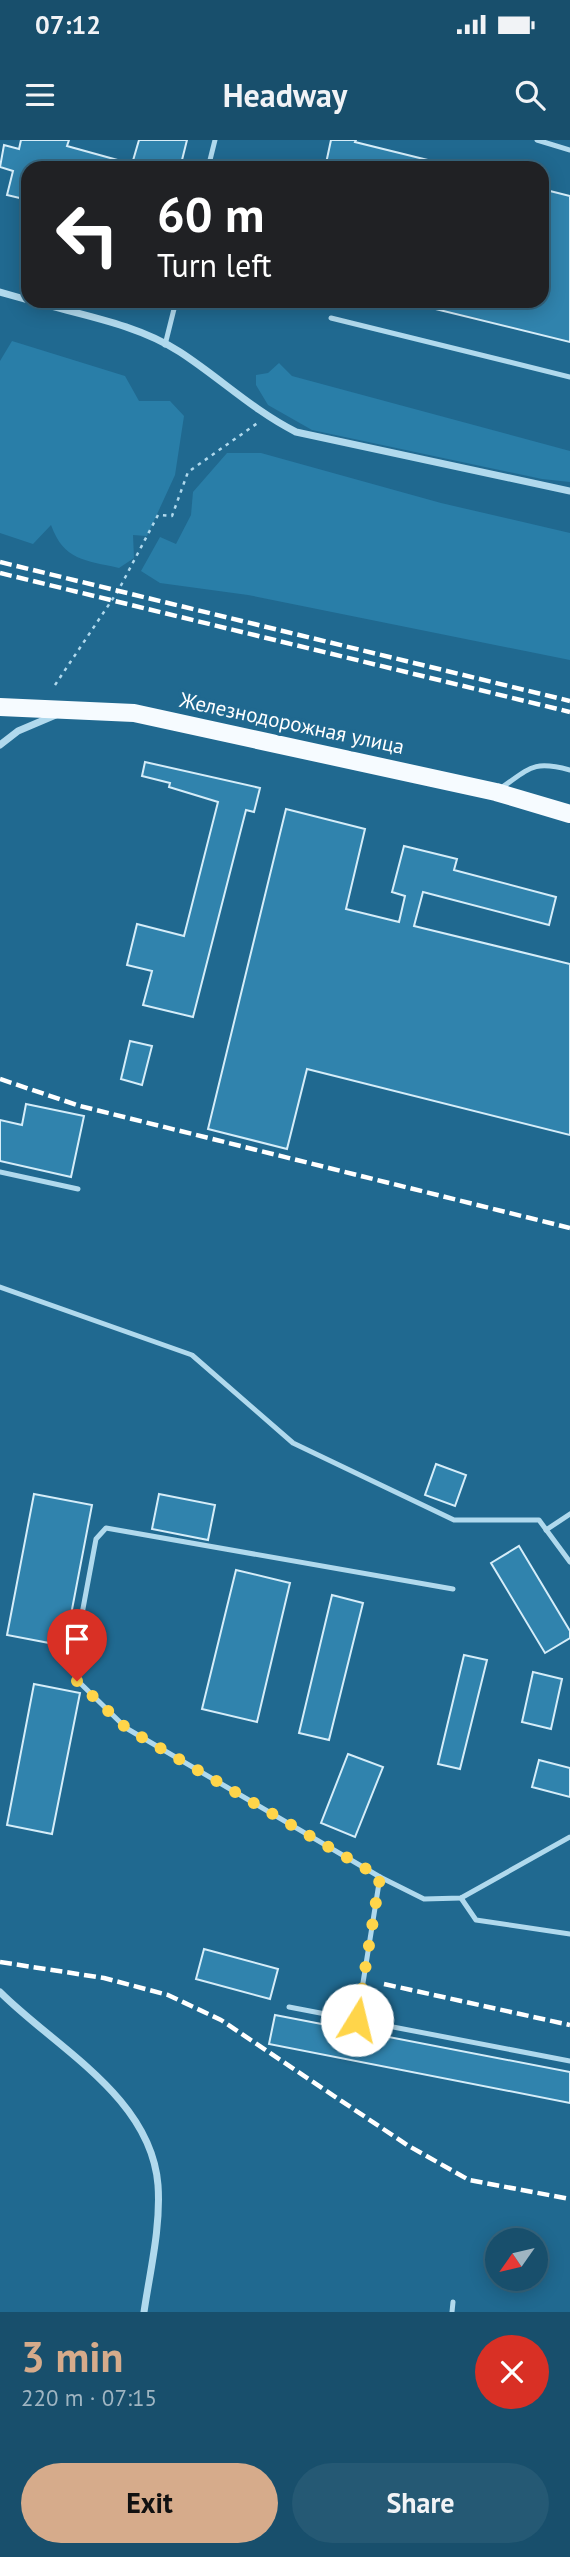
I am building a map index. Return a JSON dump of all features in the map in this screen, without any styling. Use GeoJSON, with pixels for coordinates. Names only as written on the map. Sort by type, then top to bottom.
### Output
{"type":"FeatureCollection","features":[{"type":"Feature","properties":{"kind":"main road","name":"Железнодорожная улица"},"geometry":{"type":"LineString","coordinates":[[0,707],[73,708],[134,713],[496,792],[570,814]]}},
{"type":"Feature","properties":{"kind":"street"},"geometry":{"type":"LineString","coordinates":[[0,292],[21,298]]}},
{"type":"Feature","properties":{"kind":"street"},"geometry":{"type":"LineString","coordinates":[[58,308],[134,330],[165,345],[215,377],[265,417],[296,432],[570,491]]}},
{"type":"Feature","properties":{"kind":"street"},"geometry":{"type":"LineString","coordinates":[[0,745],[18,731],[73,708]]}},
{"type":"Feature","properties":{"kind":"street"},"geometry":{"type":"LineString","coordinates":[[0,1992],[105,2084],[133,2118],[150,2150],[158,2184],[157,2220],[144,2312]]}},
{"type":"Feature","properties":{"kind":"lane"},"geometry":{"type":"LineString","coordinates":[[210,161],[215,140]]}},
{"type":"Feature","properties":{"kind":"lane"},"geometry":{"type":"LineString","coordinates":[[537,140],[570,150]]}},
{"type":"Feature","properties":{"kind":"lane"},"geometry":{"type":"LineString","coordinates":[[165,345],[174,308]]}},
{"type":"Feature","properties":{"kind":"lane"},"geometry":{"type":"LineString","coordinates":[[331,318],[570,377]]}},
{"type":"Feature","properties":{"kind":"lane"},"geometry":{"type":"LineString","coordinates":[[496,792],[530,767],[546,763],[570,770]]}},
{"type":"Feature","properties":{"kind":"lane"},"geometry":{"type":"LineString","coordinates":[[0,1172],[78,1189]]}},
{"type":"Feature","properties":{"kind":"lane"},"geometry":{"type":"LineString","coordinates":[[0,1287],[192,1355],[293,1443],[454,1520],[539,1520],[570,1562]]}},
{"type":"Feature","properties":{"kind":"lane"},"geometry":{"type":"LineString","coordinates":[[547,1530],[570,1514]]}},
{"type":"Feature","properties":{"kind":"lane"},"geometry":{"type":"LineString","coordinates":[[453,1589],[106,1528],[96,1539],[73,1662],[77,1681],[126,1728],[380,1877],[424,1899],[461,1898],[570,1837]]}},
{"type":"Feature","properties":{"kind":"lane"},"geometry":{"type":"LineString","coordinates":[[357,2020],[380,1877]]}},
{"type":"Feature","properties":{"kind":"lane"},"geometry":{"type":"LineString","coordinates":[[461,1898],[476,1920],[570,1934]]}},
{"type":"Feature","properties":{"kind":"lane"},"geometry":{"type":"LineString","coordinates":[[289,2007],[570,2061]]}},
{"type":"Feature","properties":{"kind":"lane"},"geometry":{"type":"LineString","coordinates":[[452,2312],[453,2302]]}},
{"type":"Feature","properties":{"kind":"path"},"geometry":{"type":"LineString","coordinates":[[55,685],[118,591],[158,516],[172,516],[188,472],[265,417]]}},
{"type":"Feature","properties":{"kind":"shaded area"},"geometry":{"type":"Polygon","coordinates":[[[12,341],[125,376],[139,401],[170,401],[184,416],[175,475],[147,536],[133,535],[134,558],[119,568],[86,560],[69,552],[56,537],[51,525],[33,544],[0,533],[0,361],[12,341]]]}},
{"type":"Feature","properties":{"kind":"shaded area"},"geometry":{"type":"Polygon","coordinates":[[[279,363],[292,376],[570,451],[570,482],[542,479],[312,430],[268,405],[256,385],[256,375],[268,373],[279,363]]]}},
{"type":"Feature","properties":{"kind":"shaded area"},"geometry":{"type":"Polygon","coordinates":[[[227,453],[261,453],[441,503],[570,533],[570,660],[248,595],[160,583],[141,571],[160,537],[176,544],[191,515],[193,492],[227,453]]]}},
{"type":"Feature","properties":{"kind":"building"},"geometry":{"type":"Polygon","coordinates":[[[21,140],[69,140],[67,146],[121,161],[21,161],[21,198],[7,195],[13,171],[0,167],[4,145],[19,149],[21,140]]]}},
{"type":"Feature","properties":{"kind":"building"},"geometry":{"type":"Polygon","coordinates":[[[139,140],[187,140],[182,161],[133,161],[139,140]]]}},
{"type":"Feature","properties":{"kind":"building"},"geometry":{"type":"Polygon","coordinates":[[[331,140],[356,140],[355,142],[432,161],[326,161],[331,140]]]}},
{"type":"Feature","properties":{"kind":"building"},"geometry":{"type":"Polygon","coordinates":[[[549,191],[570,196],[570,342],[431,308],[549,308],[549,191]]]}},
{"type":"Feature","properties":{"kind":"building"},"geometry":{"type":"Polygon","coordinates":[[[145,762],[260,788],[254,812],[246,810],[193,1017],[143,1005],[152,971],[127,965],[137,924],[184,936],[218,802],[169,787],[170,783],[142,776],[145,762]]]}},
{"type":"Feature","properties":{"kind":"building"},"geometry":{"type":"Polygon","coordinates":[[[286,809],[365,829],[346,909],[399,922],[405,896],[392,892],[404,846],[457,859],[454,870],[556,897],[549,925],[423,892],[414,926],[570,964],[570,1135],[307,1069],[287,1149],[208,1129],[286,809]]]}},
{"type":"Feature","properties":{"kind":"building"},"geometry":{"type":"Polygon","coordinates":[[[130,1041],[152,1046],[142,1085],[121,1079],[130,1041]]]}},
{"type":"Feature","properties":{"kind":"building"},"geometry":{"type":"Polygon","coordinates":[[[26,1104],[84,1116],[71,1177],[0,1161],[0,1120],[22,1125],[26,1104]]]}},
{"type":"Feature","properties":{"kind":"building"},"geometry":{"type":"Polygon","coordinates":[[[436,1464],[466,1475],[455,1506],[425,1495],[436,1464]]]}},
{"type":"Feature","properties":{"kind":"building"},"geometry":{"type":"Polygon","coordinates":[[[34,1494],[92,1505],[65,1646],[7,1635],[34,1494]]]}},
{"type":"Feature","properties":{"kind":"building"},"geometry":{"type":"Polygon","coordinates":[[[159,1494],[215,1505],[208,1540],[152,1529],[159,1494]]]}},
{"type":"Feature","properties":{"kind":"building"},"geometry":{"type":"Polygon","coordinates":[[[519,1546],[570,1631],[570,1638],[545,1653],[491,1563],[519,1546]]]}},
{"type":"Feature","properties":{"kind":"building"},"geometry":{"type":"Polygon","coordinates":[[[236,1570],[290,1583],[257,1722],[202,1709],[236,1570]]]}},
{"type":"Feature","properties":{"kind":"building"},"geometry":{"type":"Polygon","coordinates":[[[332,1595],[363,1603],[329,1740],[299,1733],[332,1595]]]}},
{"type":"Feature","properties":{"kind":"building"},"geometry":{"type":"Polygon","coordinates":[[[464,1655],[487,1660],[460,1769],[438,1764],[464,1655]]]}},
{"type":"Feature","properties":{"kind":"building"},"geometry":{"type":"Polygon","coordinates":[[[533,1672],[562,1679],[551,1729],[522,1722],[533,1672]]]}},
{"type":"Feature","properties":{"kind":"building"},"geometry":{"type":"Polygon","coordinates":[[[34,1684],[80,1693],[52,1834],[7,1825],[34,1684]]]}},
{"type":"Feature","properties":{"kind":"building"},"geometry":{"type":"Polygon","coordinates":[[[348,1754],[383,1767],[355,1837],[321,1823],[348,1754]]]}},
{"type":"Feature","properties":{"kind":"building"},"geometry":{"type":"Polygon","coordinates":[[[539,1760],[570,1768],[570,1797],[532,1787],[539,1760]]]}},
{"type":"Feature","properties":{"kind":"building"},"geometry":{"type":"Polygon","coordinates":[[[204,1949],[278,1969],[270,1999],[196,1979],[204,1949]]]}},
{"type":"Feature","properties":{"kind":"building"},"geometry":{"type":"Polygon","coordinates":[[[275,2015],[570,2072],[570,2103],[269,2044],[275,2015]]]}},
{"type":"Feature","properties":{"kind":"railway"},"geometry":{"type":"LineString","coordinates":[[0,562],[570,701]]}},
{"type":"Feature","properties":{"kind":"railway"},"geometry":{"type":"LineString","coordinates":[[0,573],[570,712]]}},
{"type":"Feature","properties":{"kind":"railway"},"geometry":{"type":"LineString","coordinates":[[0,1079],[80,1106],[570,1228]]}},
{"type":"Feature","properties":{"kind":"railway"},"geometry":{"type":"LineString","coordinates":[[0,1962],[104,1978],[168,1995],[221,2020],[407,2145],[469,2180],[570,2199]]}},
{"type":"Feature","properties":{"kind":"railway"},"geometry":{"type":"LineString","coordinates":[[384,1984],[570,2025]]}},
{"type":"Feature","properties":{"kind":"route"},"geometry":{"type":"LineString","coordinates":[[77,1681],[126,1728],[380,1877],[357,2020]]}}]}
